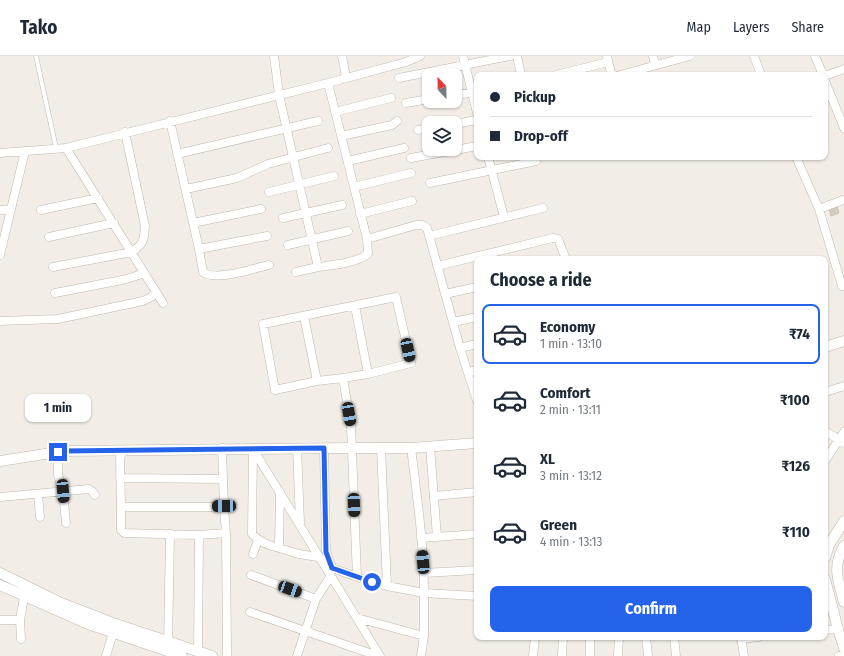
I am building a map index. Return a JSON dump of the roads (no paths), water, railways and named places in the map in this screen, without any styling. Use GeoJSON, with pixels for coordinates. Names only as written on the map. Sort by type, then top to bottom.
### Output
{"type":"FeatureCollection","features":[{"type":"Feature","properties":{"kind":"street"},"geometry":{"type":"LineString","coordinates":[[274,56],[279,95],[286,129],[318,267]]}},
{"type":"Feature","properties":{"kind":"street"},"geometry":{"type":"LineString","coordinates":[[342,56],[346,77]]}},
{"type":"Feature","properties":{"kind":"street"},"geometry":{"type":"LineString","coordinates":[[0,153],[66,148],[125,132],[328,83],[420,56]]}},
{"type":"Feature","properties":{"kind":"street"},"geometry":{"type":"LineString","coordinates":[[462,94],[474,92],[463,56]]}},
{"type":"Feature","properties":{"kind":"street"},"geometry":{"type":"LineString","coordinates":[[399,78],[510,56]]}},
{"type":"Feature","properties":{"kind":"street"},"geometry":{"type":"LineString","coordinates":[[517,56],[521,72]]}},
{"type":"Feature","properties":{"kind":"street"},"geometry":{"type":"LineString","coordinates":[[653,56],[655,66]]}},
{"type":"Feature","properties":{"kind":"street"},"geometry":{"type":"LineString","coordinates":[[632,72],[690,56]]}},
{"type":"Feature","properties":{"kind":"street"},"geometry":{"type":"LineString","coordinates":[[754,56],[760,72]]}},
{"type":"Feature","properties":{"kind":"street"},"geometry":{"type":"LineString","coordinates":[[815,56],[822,72]]}},
{"type":"Feature","properties":{"kind":"street"},"geometry":{"type":"LineString","coordinates":[[566,72],[608,59],[611,72]]}},
{"type":"Feature","properties":{"kind":"street"},"geometry":{"type":"LineString","coordinates":[[828,75],[844,69]]}},
{"type":"Feature","properties":{"kind":"street"},"geometry":{"type":"LineString","coordinates":[[296,272],[363,258],[368,254],[348,161],[328,83]]}},
{"type":"Feature","properties":{"kind":"street"},"geometry":{"type":"LineString","coordinates":[[828,88],[844,128]]}},
{"type":"Feature","properties":{"kind":"street"},"geometry":{"type":"LineString","coordinates":[[335,112],[391,98]]}},
{"type":"Feature","properties":{"kind":"street"},"geometry":{"type":"LineString","coordinates":[[406,103],[422,100]]}},
{"type":"Feature","properties":{"kind":"street"},"geometry":{"type":"LineString","coordinates":[[170,121],[203,272],[207,275],[222,276],[269,265]]}},
{"type":"Feature","properties":{"kind":"street"},"geometry":{"type":"LineString","coordinates":[[178,154],[318,121]]}},
{"type":"Feature","properties":{"kind":"street"},"geometry":{"type":"LineString","coordinates":[[342,136],[392,125],[397,121]]}},
{"type":"Feature","properties":{"kind":"street"},"geometry":{"type":"LineString","coordinates":[[462,123],[474,121]]}},
{"type":"Feature","properties":{"kind":"street"},"geometry":{"type":"LineString","coordinates":[[418,130],[422,129]]}},
{"type":"Feature","properties":{"kind":"street"},"geometry":{"type":"LineString","coordinates":[[53,267],[132,252],[141,245],[144,239],[145,226],[125,132]]}},
{"type":"Feature","properties":{"kind":"street"},"geometry":{"type":"LineString","coordinates":[[411,158],[474,147]]}},
{"type":"Feature","properties":{"kind":"street"},"geometry":{"type":"LineString","coordinates":[[66,148],[163,303]]}},
{"type":"Feature","properties":{"kind":"street"},"geometry":{"type":"LineString","coordinates":[[186,189],[237,178],[257,168],[328,148]]}},
{"type":"Feature","properties":{"kind":"street"},"geometry":{"type":"LineString","coordinates":[[348,161],[404,148]]}},
{"type":"Feature","properties":{"kind":"street"},"geometry":{"type":"LineString","coordinates":[[0,255],[25,152]]}},
{"type":"Feature","properties":{"kind":"street"},"geometry":{"type":"LineString","coordinates":[[489,160],[504,217]]}},
{"type":"Feature","properties":{"kind":"street"},"geometry":{"type":"LineString","coordinates":[[797,160],[819,208],[842,286],[844,286]]}},
{"type":"Feature","properties":{"kind":"street"},"geometry":{"type":"LineString","coordinates":[[430,183],[536,161]]}},
{"type":"Feature","properties":{"kind":"street"},"geometry":{"type":"LineString","coordinates":[[354,187],[411,173]]}},
{"type":"Feature","properties":{"kind":"street"},"geometry":{"type":"LineString","coordinates":[[270,192],[334,176]]}},
{"type":"Feature","properties":{"kind":"street"},"geometry":{"type":"LineString","coordinates":[[41,210],[98,198]]}},
{"type":"Feature","properties":{"kind":"street"},"geometry":{"type":"LineString","coordinates":[[819,208],[844,200]]}},
{"type":"Feature","properties":{"kind":"street"},"geometry":{"type":"LineString","coordinates":[[360,214],[412,201]]}},
{"type":"Feature","properties":{"kind":"street"},"geometry":{"type":"LineString","coordinates":[[283,218],[342,205]]}},
{"type":"Feature","properties":{"kind":"street"},"geometry":{"type":"LineString","coordinates":[[429,236],[543,208]]}},
{"type":"Feature","properties":{"kind":"street"},"geometry":{"type":"LineString","coordinates":[[0,210],[11,209]]}},
{"type":"Feature","properties":{"kind":"street"},"geometry":{"type":"LineString","coordinates":[[193,223],[261,209]]}},
{"type":"Feature","properties":{"kind":"street"},"geometry":{"type":"LineString","coordinates":[[49,237],[114,223]]}},
{"type":"Feature","properties":{"kind":"street"},"geometry":{"type":"LineString","coordinates":[[366,239],[398,229],[422,225],[427,228],[460,348],[474,390]]}},
{"type":"Feature","properties":{"kind":"street"},"geometry":{"type":"LineString","coordinates":[[288,245],[348,230]]}},
{"type":"Feature","properties":{"kind":"street"},"geometry":{"type":"LineString","coordinates":[[199,249],[267,236]]}},
{"type":"Feature","properties":{"kind":"street"},"geometry":{"type":"LineString","coordinates":[[478,256],[553,238],[558,239],[565,256]]}},
{"type":"Feature","properties":{"kind":"street"},"geometry":{"type":"LineString","coordinates":[[437,266],[474,257]]}},
{"type":"Feature","properties":{"kind":"street"},"geometry":{"type":"LineString","coordinates":[[55,293],[133,278],[144,273]]}},
{"type":"Feature","properties":{"kind":"street"},"geometry":{"type":"LineString","coordinates":[[445,294],[474,288]]}},
{"type":"Feature","properties":{"kind":"street"},"geometry":{"type":"LineString","coordinates":[[0,321],[58,319],[143,301],[157,294]]}},
{"type":"Feature","properties":{"kind":"street"},"geometry":{"type":"LineString","coordinates":[[396,297],[411,363],[368,374],[317,381],[274,390],[263,324],[304,316],[396,297]]}},
{"type":"Feature","properties":{"kind":"street"},"geometry":{"type":"LineString","coordinates":[[354,306],[368,374]]}},
{"type":"Feature","properties":{"kind":"street"},"geometry":{"type":"LineString","coordinates":[[304,316],[317,381]]}},
{"type":"Feature","properties":{"kind":"street"},"geometry":{"type":"LineString","coordinates":[[453,322],[474,317]]}},
{"type":"Feature","properties":{"kind":"street"},"geometry":{"type":"LineString","coordinates":[[828,346],[844,341]]}},
{"type":"Feature","properties":{"kind":"street"},"geometry":{"type":"LineString","coordinates":[[460,348],[474,345]]}},
{"type":"Feature","properties":{"kind":"street"},"geometry":{"type":"LineString","coordinates":[[468,372],[474,371]]}},
{"type":"Feature","properties":{"kind":"street"},"geometry":{"type":"LineString","coordinates":[[343,378],[351,426],[357,577]]}},
{"type":"Feature","properties":{"kind":"street"},"geometry":{"type":"LineString","coordinates":[[828,393],[844,386]]}},
{"type":"Feature","properties":{"kind":"street"},"geometry":{"type":"LineString","coordinates":[[828,458],[842,442],[844,432]]}},
{"type":"Feature","properties":{"kind":"street"},"geometry":{"type":"LineString","coordinates":[[828,433],[842,442]]}},
{"type":"Feature","properties":{"kind":"street"},"geometry":{"type":"LineString","coordinates":[[0,461],[64,451],[222,448],[411,448],[474,443]]}},
{"type":"Feature","properties":{"kind":"street"},"geometry":{"type":"LineString","coordinates":[[430,447],[438,537]]}},
{"type":"Feature","properties":{"kind":"street"},"geometry":{"type":"LineString","coordinates":[[222,448],[226,533],[228,656]]}},
{"type":"Feature","properties":{"kind":"street"},"geometry":{"type":"LineString","coordinates":[[297,448],[300,524]]}},
{"type":"Feature","properties":{"kind":"street"},"geometry":{"type":"LineString","coordinates":[[324,448],[326,552],[332,568],[387,586],[424,593],[474,596]]}},
{"type":"Feature","properties":{"kind":"street"},"geometry":{"type":"LineString","coordinates":[[381,448],[387,586]]}},
{"type":"Feature","properties":{"kind":"street"},"geometry":{"type":"LineString","coordinates":[[411,448],[424,573],[424,636],[421,656]]}},
{"type":"Feature","properties":{"kind":"street"},"geometry":{"type":"LineString","coordinates":[[253,449],[379,656]]}},
{"type":"Feature","properties":{"kind":"street"},"geometry":{"type":"LineString","coordinates":[[253,449],[252,534],[265,544],[318,557]]}},
{"type":"Feature","properties":{"kind":"street"},"geometry":{"type":"LineString","coordinates":[[123,450],[120,458],[120,507],[121,530],[124,533],[199,535],[226,533]]}},
{"type":"Feature","properties":{"kind":"street"},"geometry":{"type":"LineString","coordinates":[[58,452],[58,475],[63,491],[66,522]]}},
{"type":"Feature","properties":{"kind":"street"},"geometry":{"type":"LineString","coordinates":[[120,478],[223,479]]}},
{"type":"Feature","properties":{"kind":"street"},"geometry":{"type":"LineString","coordinates":[[0,497],[89,489],[95,495]]}},
{"type":"Feature","properties":{"kind":"street"},"geometry":{"type":"LineString","coordinates":[[279,548],[280,492]]}},
{"type":"Feature","properties":{"kind":"street"},"geometry":{"type":"LineString","coordinates":[[434,496],[474,492]]}},
{"type":"Feature","properties":{"kind":"street"},"geometry":{"type":"LineString","coordinates":[[38,494],[40,517]]}},
{"type":"Feature","properties":{"kind":"street"},"geometry":{"type":"LineString","coordinates":[[120,507],[224,506]]}},
{"type":"Feature","properties":{"kind":"street"},"geometry":{"type":"LineString","coordinates":[[828,544],[844,521]]}},
{"type":"Feature","properties":{"kind":"street"},"geometry":{"type":"LineString","coordinates":[[168,646],[170,534]]}},
{"type":"Feature","properties":{"kind":"street"},"geometry":{"type":"LineString","coordinates":[[421,538],[474,534]]}},
{"type":"Feature","properties":{"kind":"street"},"geometry":{"type":"LineString","coordinates":[[198,652],[199,535]]}},
{"type":"Feature","properties":{"kind":"street"},"geometry":{"type":"LineString","coordinates":[[253,554],[258,540]]}},
{"type":"Feature","properties":{"kind":"street"},"geometry":{"type":"LineString","coordinates":[[844,546],[838,556],[836,573],[844,602]]}},
{"type":"Feature","properties":{"kind":"street"},"geometry":{"type":"LineString","coordinates":[[424,573],[474,570]]}},
{"type":"Feature","properties":{"kind":"street"},"geometry":{"type":"LineString","coordinates":[[0,573],[61,603],[168,646],[182,656]]}},
{"type":"Feature","properties":{"kind":"street"},"geometry":{"type":"LineString","coordinates":[[251,575],[316,599]]}},
{"type":"Feature","properties":{"kind":"street"},"geometry":{"type":"LineString","coordinates":[[297,656],[316,599],[330,577]]}},
{"type":"Feature","properties":{"kind":"street"},"geometry":{"type":"LineString","coordinates":[[828,584],[840,586]]}},
{"type":"Feature","properties":{"kind":"street"},"geometry":{"type":"LineString","coordinates":[[0,586],[88,624],[113,633],[212,656]]}},
{"type":"Feature","properties":{"kind":"street"},"geometry":{"type":"LineString","coordinates":[[21,639],[20,620],[24,597]]}},
{"type":"Feature","properties":{"kind":"street"},"geometry":{"type":"LineString","coordinates":[[828,604],[844,648]]}},
{"type":"Feature","properties":{"kind":"street"},"geometry":{"type":"LineString","coordinates":[[250,612],[379,656]]}},
{"type":"Feature","properties":{"kind":"street"},"geometry":{"type":"LineString","coordinates":[[357,618],[424,636]]}},
{"type":"Feature","properties":{"kind":"street"},"geometry":{"type":"LineString","coordinates":[[0,620],[20,620]]}},
{"type":"Feature","properties":{"kind":"street"},"geometry":{"type":"LineString","coordinates":[[828,630],[838,629]]}},
{"type":"Feature","properties":{"kind":"street"},"geometry":{"type":"LineString","coordinates":[[106,656],[113,633]]}},
{"type":"Feature","properties":{"kind":"street"},"geometry":{"type":"LineString","coordinates":[[533,656],[535,640]]}},
{"type":"Feature","properties":{"kind":"street"},"geometry":{"type":"LineString","coordinates":[[562,656],[563,640]]}},
{"type":"Feature","properties":{"kind":"street"},"geometry":{"type":"LineString","coordinates":[[590,640],[590,656]]}},
{"type":"Feature","properties":{"kind":"street"},"geometry":{"type":"LineString","coordinates":[[618,656],[619,640]]}},
{"type":"Feature","properties":{"kind":"street"},"geometry":{"type":"LineString","coordinates":[[646,640],[648,656]]}},
{"type":"Feature","properties":{"kind":"street"},"geometry":{"type":"LineString","coordinates":[[674,640],[676,656]]}},
{"type":"Feature","properties":{"kind":"street"},"geometry":{"type":"LineString","coordinates":[[741,640],[744,656]]}},
{"type":"Feature","properties":{"kind":"street"},"geometry":{"type":"LineString","coordinates":[[839,656],[844,656]]}},
{"type":"Feature","properties":{"kind":"lane"},"geometry":{"type":"LineString","coordinates":[[36,56],[56,148]]}}]}
